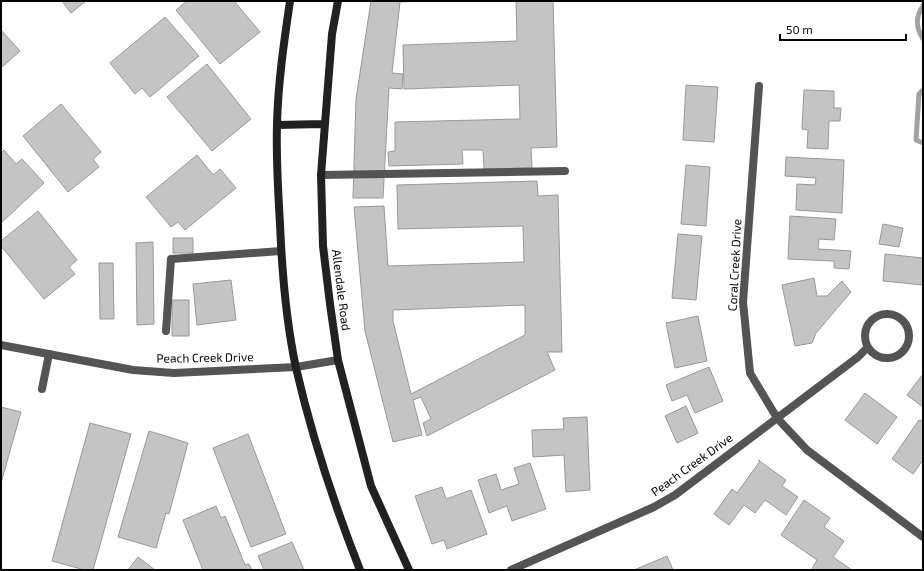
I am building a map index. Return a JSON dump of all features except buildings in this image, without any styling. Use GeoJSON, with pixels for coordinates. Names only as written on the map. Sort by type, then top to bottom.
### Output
{"type":"FeatureCollection","features":[{"type":"Feature","properties":{"kind":"main road"},"geometry":{"type":"LineString","coordinates":[[290,1],[282,54],[277,125],[281,251],[285,302],[296,367],[316,446],[341,522],[360,570]]}},
{"type":"Feature","properties":{"kind":"main road","name":"Allendale Road"},"geometry":{"type":"LineString","coordinates":[[338,1],[332,34],[323,124],[321,175],[323,246],[338,360],[371,486],[409,570]]}},
{"type":"Feature","properties":{"kind":"main road"},"geometry":{"type":"LineString","coordinates":[[277,125],[323,124]]}},
{"type":"Feature","properties":{"kind":"street","name":"Coral Creek Drive"},"geometry":{"type":"LineString","coordinates":[[759,86],[743,302],[750,373],[778,418],[807,450],[923,537]]}},
{"type":"Feature","properties":{"kind":"street"},"geometry":{"type":"LineString","coordinates":[[321,175],[564,171]]}},
{"type":"Feature","properties":{"kind":"street"},"geometry":{"type":"LineString","coordinates":[[166,331],[171,259],[281,251]]}},
{"type":"Feature","properties":{"kind":"street"},"geometry":{"type":"LineString","coordinates":[[887,314],[898,317],[906,325],[909,336],[906,347],[898,355],[887,358],[876,355],[868,347],[864,336],[868,325],[876,317],[887,314]]}},
{"type":"Feature","properties":{"kind":"street","name":"Peach Creek Drive"},"geometry":{"type":"LineString","coordinates":[[1,346],[133,370],[174,373],[296,367],[338,360]]}},
{"type":"Feature","properties":{"kind":"street","name":"Peach Creek Drive"},"geometry":{"type":"LineString","coordinates":[[511,570],[654,508],[778,418],[858,357],[868,347]]}},
{"type":"Feature","properties":{"kind":"street"},"geometry":{"type":"LineString","coordinates":[[42,389],[49,354]]}},
{"type":"Feature","properties":{"kind":"waterway"},"geometry":{"type":"LineString","coordinates":[[923,6],[920,10],[917,22],[923,39]]}},
{"type":"Feature","properties":{"kind":"waterway"},"geometry":{"type":"LineString","coordinates":[[923,90],[919,94],[916,140],[923,143]]}}]}
